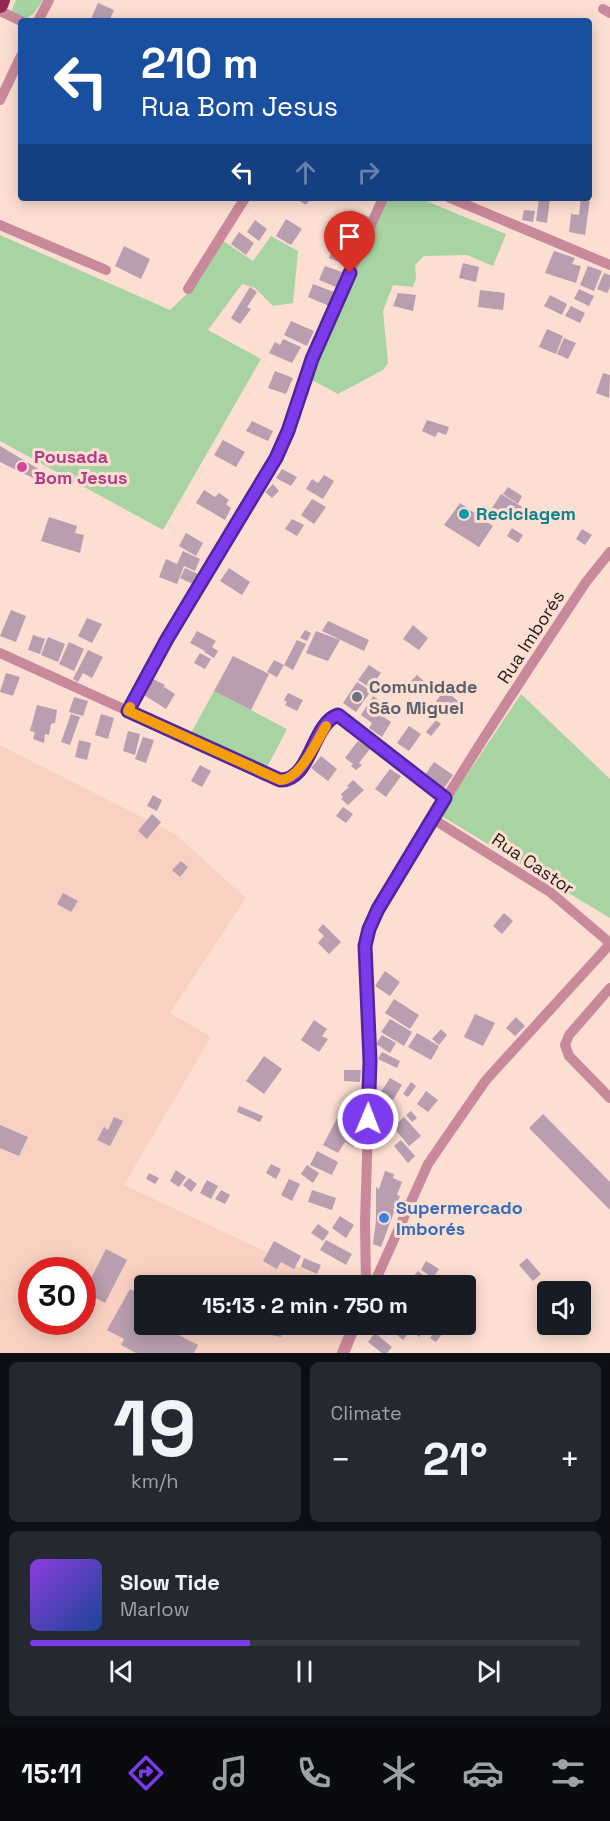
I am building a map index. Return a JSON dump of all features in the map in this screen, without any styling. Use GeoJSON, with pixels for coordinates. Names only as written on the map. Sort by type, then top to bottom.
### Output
{"type":"FeatureCollection","features":[{"type":"Feature","properties":{"kind":"highway"},"geometry":{"type":"LineString","coordinates":[[0,5],[2,0]]}},
{"type":"Feature","properties":{"kind":"street"},"geometry":{"type":"LineString","coordinates":[[39,18],[48,0]]}},
{"type":"Feature","properties":{"kind":"street"},"geometry":{"type":"LineString","coordinates":[[0,11],[18,20]]}},
{"type":"Feature","properties":{"kind":"street"},"geometry":{"type":"LineString","coordinates":[[0,100],[18,62]]}},
{"type":"Feature","properties":{"kind":"street"},"geometry":{"type":"LineString","coordinates":[[188,289],[243,201]]}},
{"type":"Feature","properties":{"kind":"street"},"geometry":{"type":"LineString","coordinates":[[128,711],[167,639],[276,458],[322,335],[382,201]]}},
{"type":"Feature","properties":{"kind":"street"},"geometry":{"type":"LineString","coordinates":[[457,201],[610,265]]}},
{"type":"Feature","properties":{"kind":"street"},"geometry":{"type":"LineString","coordinates":[[0,225],[105,270]]}},
{"type":"Feature","properties":{"kind":"street","name":"Rua Imborés"},"geometry":{"type":"LineString","coordinates":[[366,1275],[365,1222],[370,1061],[365,946],[369,929],[378,909],[445,798],[586,582],[610,552]]}},
{"type":"Feature","properties":{"kind":"street"},"geometry":{"type":"LineString","coordinates":[[0,653],[280,780],[285,780],[298,771],[328,722],[338,715],[445,798]]}},
{"type":"Feature","properties":{"kind":"street","name":"Rua Castor"},"geometry":{"type":"LineString","coordinates":[[433,819],[550,892],[610,943]]}},
{"type":"Feature","properties":{"kind":"street"},"geometry":{"type":"LineString","coordinates":[[378,1275],[428,1164],[486,1080],[610,943]]}},
{"type":"Feature","properties":{"kind":"street"},"geometry":{"type":"LineString","coordinates":[[610,988],[566,1041],[569,1056],[610,1098]]}},
{"type":"Feature","properties":{"kind":"street"},"geometry":{"type":"LineString","coordinates":[[343,1353],[351,1335]]}},
{"type":"Feature","properties":{"kind":"shaded area"},"geometry":{"type":"Polygon","coordinates":[[[0,745],[175,834],[246,898],[170,1013],[211,1037],[124,1185],[316,1275],[134,1275],[134,1335],[351,1335],[343,1353],[0,1353],[0,745]]]}},
{"type":"Feature","properties":{"kind":"green space"},"geometry":{"type":"Polygon","coordinates":[[[16,0],[43,0],[28,18],[10,14],[16,0]]]}},
{"type":"Feature","properties":{"kind":"green space"},"geometry":{"type":"Polygon","coordinates":[[[387,201],[426,201],[506,234],[493,266],[467,255],[424,256],[415,265],[416,278],[413,287],[393,285],[383,311],[388,363],[383,370],[338,394],[310,379],[345,291],[387,201]]]}},
{"type":"Feature","properties":{"kind":"green space"},"geometry":{"type":"Polygon","coordinates":[[[0,235],[170,310],[191,290],[222,240],[253,261],[271,236],[298,251],[293,303],[273,306],[255,288],[242,284],[208,330],[261,359],[163,530],[0,441],[0,235]]]}},
{"type":"Feature","properties":{"kind":"green space"},"geometry":{"type":"Polygon","coordinates":[[[214,691],[287,729],[265,771],[191,733],[214,691]]]}},
{"type":"Feature","properties":{"kind":"green space"},"geometry":{"type":"Polygon","coordinates":[[[521,694],[610,779],[610,918],[440,815],[521,694]]]}},
{"type":"Feature","properties":{"kind":"building"},"geometry":{"type":"Polygon","coordinates":[[[98,3],[114,10],[110,18],[91,18],[98,3]]]}},
{"type":"Feature","properties":{"kind":"building"},"geometry":{"type":"Polygon","coordinates":[[[539,201],[550,201],[547,223],[536,221],[539,201]]]}},
{"type":"Feature","properties":{"kind":"building"},"geometry":{"type":"Polygon","coordinates":[[[581,201],[590,201],[585,235],[569,232],[571,214],[579,215],[581,201]]]}},
{"type":"Feature","properties":{"kind":"building"},"geometry":{"type":"Polygon","coordinates":[[[351,210],[369,217],[364,231],[346,225],[351,210]]]}},
{"type":"Feature","properties":{"kind":"building"},"geometry":{"type":"Polygon","coordinates":[[[524,210],[535,211],[533,222],[522,220],[524,210]]]}},
{"type":"Feature","properties":{"kind":"building"},"geometry":{"type":"Polygon","coordinates":[[[286,219],[302,229],[291,245],[276,236],[286,219]]]}},
{"type":"Feature","properties":{"kind":"building"},"geometry":{"type":"Polygon","coordinates":[[[255,220],[267,229],[259,241],[247,232],[255,220]]]}},
{"type":"Feature","properties":{"kind":"building"},"geometry":{"type":"Polygon","coordinates":[[[239,232],[254,243],[246,255],[231,244],[239,232]]]}},
{"type":"Feature","properties":{"kind":"building"},"geometry":{"type":"Polygon","coordinates":[[[335,242],[355,250],[349,266],[329,258],[335,242]]]}},
{"type":"Feature","properties":{"kind":"building"},"geometry":{"type":"Polygon","coordinates":[[[124,246],[150,259],[141,279],[115,266],[124,246]]]}},
{"type":"Feature","properties":{"kind":"building"},"geometry":{"type":"Polygon","coordinates":[[[554,251],[575,258],[572,264],[581,266],[576,283],[545,273],[554,251]]]}},
{"type":"Feature","properties":{"kind":"building"},"geometry":{"type":"Polygon","coordinates":[[[463,263],[479,267],[476,282],[459,278],[463,263]]]}},
{"type":"Feature","properties":{"kind":"building"},"geometry":{"type":"Polygon","coordinates":[[[325,266],[342,272],[336,287],[319,280],[325,266]]]}},
{"type":"Feature","properties":{"kind":"building"},"geometry":{"type":"Polygon","coordinates":[[[588,266],[602,271],[594,291],[580,285],[588,266]]]}},
{"type":"Feature","properties":{"kind":"building"},"geometry":{"type":"Polygon","coordinates":[[[604,273],[610,275],[610,287],[607,293],[597,289],[604,273]]]}},
{"type":"Feature","properties":{"kind":"building"},"geometry":{"type":"Polygon","coordinates":[[[313,284],[334,292],[329,306],[308,297],[313,284]]]}},
{"type":"Feature","properties":{"kind":"building"},"geometry":{"type":"Polygon","coordinates":[[[250,287],[257,292],[247,307],[251,309],[240,324],[231,318],[250,287]]]}},
{"type":"Feature","properties":{"kind":"building"},"geometry":{"type":"Polygon","coordinates":[[[579,289],[594,296],[589,306],[574,299],[579,289]]]}},
{"type":"Feature","properties":{"kind":"building"},"geometry":{"type":"Polygon","coordinates":[[[480,290],[505,293],[503,310],[478,307],[480,290]]]}},
{"type":"Feature","properties":{"kind":"building"},"geometry":{"type":"Polygon","coordinates":[[[398,293],[416,295],[413,311],[393,306],[398,293]]]}},
{"type":"Feature","properties":{"kind":"building"},"geometry":{"type":"Polygon","coordinates":[[[550,295],[567,304],[562,315],[544,306],[550,295]]]}},
{"type":"Feature","properties":{"kind":"building"},"geometry":{"type":"Polygon","coordinates":[[[571,306],[585,313],[580,323],[565,316],[571,306]]]}},
{"type":"Feature","properties":{"kind":"building"},"geometry":{"type":"Polygon","coordinates":[[[291,321],[314,331],[307,346],[284,335],[291,321]]]}},
{"type":"Feature","properties":{"kind":"building"},"geometry":{"type":"Polygon","coordinates":[[[547,329],[563,336],[556,354],[539,347],[547,329]]]}},
{"type":"Feature","properties":{"kind":"building"},"geometry":{"type":"Polygon","coordinates":[[[564,338],[576,343],[568,359],[557,354],[564,338]]]}},
{"type":"Feature","properties":{"kind":"building"},"geometry":{"type":"Polygon","coordinates":[[[283,339],[301,347],[292,363],[269,353],[275,342],[280,345],[283,339]]]}},
{"type":"Feature","properties":{"kind":"building"},"geometry":{"type":"Polygon","coordinates":[[[275,371],[293,378],[286,394],[268,388],[275,371]]]}},
{"type":"Feature","properties":{"kind":"building"},"geometry":{"type":"Polygon","coordinates":[[[603,373],[610,375],[609,398],[596,393],[603,373]]]}},
{"type":"Feature","properties":{"kind":"building"},"geometry":{"type":"Polygon","coordinates":[[[427,420],[449,427],[446,435],[438,432],[435,437],[422,431],[427,420]]]}},
{"type":"Feature","properties":{"kind":"building"},"geometry":{"type":"Polygon","coordinates":[[[252,421],[273,431],[268,441],[246,431],[252,421]]]}},
{"type":"Feature","properties":{"kind":"building"},"geometry":{"type":"Polygon","coordinates":[[[223,440],[245,452],[236,467],[214,455],[223,440]]]}},
{"type":"Feature","properties":{"kind":"building","name":"Pousada Bom Jesus"},"geometry":{"type":"Polygon","coordinates":[[[0,446],[42,471],[37,480],[0,462],[0,446]]]}},
{"type":"Feature","properties":{"kind":"building"},"geometry":{"type":"Polygon","coordinates":[[[282,469],[297,477],[291,486],[276,478],[282,469]]]}},
{"type":"Feature","properties":{"kind":"building"},"geometry":{"type":"Polygon","coordinates":[[[324,475],[334,481],[323,499],[306,489],[312,479],[318,483],[324,475]]]}},
{"type":"Feature","properties":{"kind":"building"},"geometry":{"type":"Polygon","coordinates":[[[273,484],[279,491],[272,498],[265,492],[273,484]]]}},
{"type":"Feature","properties":{"kind":"building"},"geometry":{"type":"Polygon","coordinates":[[[508,487],[522,496],[518,504],[503,494],[508,487]]]}},
{"type":"Feature","properties":{"kind":"building"},"geometry":{"type":"Polygon","coordinates":[[[204,490],[215,497],[219,493],[229,500],[226,504],[231,508],[225,520],[196,503],[204,490]]]}},
{"type":"Feature","properties":{"kind":"building"},"geometry":{"type":"Polygon","coordinates":[[[501,494],[522,507],[513,521],[492,508],[501,494]]]}},
{"type":"Feature","properties":{"kind":"building"},"geometry":{"type":"Polygon","coordinates":[[[312,499],[326,507],[314,524],[301,515],[312,499]]]}},
{"type":"Feature","properties":{"kind":"building","name":"Reciclagem"},"geometry":{"type":"Polygon","coordinates":[[[460,503],[493,526],[479,547],[444,525],[460,503]]]}},
{"type":"Feature","properties":{"kind":"building"},"geometry":{"type":"Polygon","coordinates":[[[49,517],[77,526],[75,533],[84,535],[80,553],[41,541],[49,517]]]}},
{"type":"Feature","properties":{"kind":"building"},"geometry":{"type":"Polygon","coordinates":[[[292,519],[304,525],[297,536],[285,529],[292,519]]]}},
{"type":"Feature","properties":{"kind":"building"},"geometry":{"type":"Polygon","coordinates":[[[512,528],[523,535],[518,543],[507,536],[512,528]]]}},
{"type":"Feature","properties":{"kind":"building"},"geometry":{"type":"Polygon","coordinates":[[[582,529],[592,535],[585,545],[576,539],[582,529]]]}},
{"type":"Feature","properties":{"kind":"building"},"geometry":{"type":"Polygon","coordinates":[[[186,533],[203,543],[196,556],[179,546],[186,533]]]}},
{"type":"Feature","properties":{"kind":"building"},"geometry":{"type":"Polygon","coordinates":[[[183,551],[200,559],[195,571],[184,566],[177,584],[159,577],[166,559],[177,564],[183,551]]]}},
{"type":"Feature","properties":{"kind":"building"},"geometry":{"type":"Polygon","coordinates":[[[185,568],[200,575],[195,585],[180,578],[185,568]]]}},
{"type":"Feature","properties":{"kind":"building"},"geometry":{"type":"Polygon","coordinates":[[[229,568],[250,582],[242,595],[220,581],[229,568]]]}},
{"type":"Feature","properties":{"kind":"building"},"geometry":{"type":"Polygon","coordinates":[[[11,610],[26,616],[16,642],[0,636],[11,610]]]}},
{"type":"Feature","properties":{"kind":"building"},"geometry":{"type":"Polygon","coordinates":[[[87,618],[102,624],[92,643],[78,636],[87,618]]]}},
{"type":"Feature","properties":{"kind":"building"},"geometry":{"type":"Polygon","coordinates":[[[328,621],[369,640],[364,651],[322,631],[328,621]]]}},
{"type":"Feature","properties":{"kind":"building"},"geometry":{"type":"Polygon","coordinates":[[[413,625],[428,638],[419,650],[403,639],[413,625]]]}},
{"type":"Feature","properties":{"kind":"building"},"geometry":{"type":"Polygon","coordinates":[[[305,630],[311,633],[307,641],[300,638],[305,630]]]}},
{"type":"Feature","properties":{"kind":"building"},"geometry":{"type":"Polygon","coordinates":[[[197,631],[216,641],[212,647],[218,651],[214,658],[190,643],[197,631]]]}},
{"type":"Feature","properties":{"kind":"building"},"geometry":{"type":"Polygon","coordinates":[[[316,631],[340,640],[328,661],[306,653],[316,631]]]}},
{"type":"Feature","properties":{"kind":"building"},"geometry":{"type":"Polygon","coordinates":[[[33,635],[45,639],[40,654],[28,650],[33,635]]]}},
{"type":"Feature","properties":{"kind":"building"},"geometry":{"type":"Polygon","coordinates":[[[48,637],[65,644],[58,662],[41,655],[48,637]]]}},
{"type":"Feature","properties":{"kind":"building"},"geometry":{"type":"Polygon","coordinates":[[[297,640],[306,644],[293,670],[284,665],[297,640]]]}},
{"type":"Feature","properties":{"kind":"building"},"geometry":{"type":"Polygon","coordinates":[[[69,642],[84,649],[74,671],[59,664],[69,642]]]}},
{"type":"Feature","properties":{"kind":"building"},"geometry":{"type":"Polygon","coordinates":[[[88,650],[103,657],[92,678],[83,673],[78,682],[73,679],[88,650]]]}},
{"type":"Feature","properties":{"kind":"building"},"geometry":{"type":"Polygon","coordinates":[[[200,653],[211,659],[205,669],[194,663],[200,653]]]}},
{"type":"Feature","properties":{"kind":"building"},"geometry":{"type":"Polygon","coordinates":[[[233,656],[269,674],[251,710],[214,691],[233,656]]]}},
{"type":"Feature","properties":{"kind":"building"},"geometry":{"type":"Polygon","coordinates":[[[274,660],[284,665],[277,677],[267,672],[274,660]]]}},
{"type":"Feature","properties":{"kind":"building"},"geometry":{"type":"Polygon","coordinates":[[[369,665],[381,673],[370,688],[358,680],[369,665]]]}},
{"type":"Feature","properties":{"kind":"building"},"geometry":{"type":"Polygon","coordinates":[[[6,673],[20,677],[13,696],[0,692],[6,673]]]}},
{"type":"Feature","properties":{"kind":"building"},"geometry":{"type":"Polygon","coordinates":[[[417,675],[427,684],[416,695],[406,686],[417,675]]]}},
{"type":"Feature","properties":{"kind":"building"},"geometry":{"type":"Polygon","coordinates":[[[153,679],[165,685],[159,695],[164,687],[175,694],[166,709],[144,695],[153,679]]]}},
{"type":"Feature","properties":{"kind":"building","name":"Comunidade São Miguel"},"geometry":{"type":"Polygon","coordinates":[[[357,682],[371,691],[356,712],[343,703],[357,682]]]}},
{"type":"Feature","properties":{"kind":"building"},"geometry":{"type":"Polygon","coordinates":[[[445,690],[459,702],[449,712],[436,701],[445,690]]]}},
{"type":"Feature","properties":{"kind":"building"},"geometry":{"type":"Polygon","coordinates":[[[288,693],[303,700],[297,711],[285,705],[287,702],[284,700],[288,693]]]}},
{"type":"Feature","properties":{"kind":"building"},"geometry":{"type":"Polygon","coordinates":[[[373,696],[384,704],[378,713],[391,722],[382,737],[369,728],[372,723],[361,715],[373,696]]]}},
{"type":"Feature","properties":{"kind":"building"},"geometry":{"type":"Polygon","coordinates":[[[74,697],[88,701],[83,716],[69,712],[74,697]]]}},
{"type":"Feature","properties":{"kind":"building"},"geometry":{"type":"Polygon","coordinates":[[[37,705],[57,710],[55,723],[51,724],[49,735],[45,734],[44,743],[33,739],[35,732],[30,731],[37,705]]]}},
{"type":"Feature","properties":{"kind":"building"},"geometry":{"type":"Polygon","coordinates":[[[71,714],[80,717],[70,745],[61,742],[71,714]]]}},
{"type":"Feature","properties":{"kind":"building"},"geometry":{"type":"Polygon","coordinates":[[[101,714],[114,718],[108,739],[95,735],[101,714]]]}},
{"type":"Feature","properties":{"kind":"building"},"geometry":{"type":"Polygon","coordinates":[[[436,720],[441,724],[431,736],[426,732],[436,720]]]}},
{"type":"Feature","properties":{"kind":"building"},"geometry":{"type":"Polygon","coordinates":[[[409,726],[421,734],[409,751],[397,743],[409,726]]]}},
{"type":"Feature","properties":{"kind":"building"},"geometry":{"type":"Polygon","coordinates":[[[128,731],[140,734],[135,755],[123,751],[128,731]]]}},
{"type":"Feature","properties":{"kind":"building"},"geometry":{"type":"Polygon","coordinates":[[[143,737],[154,740],[146,763],[135,759],[143,737]]]}},
{"type":"Feature","properties":{"kind":"building"},"geometry":{"type":"Polygon","coordinates":[[[79,740],[91,743],[87,760],[75,757],[79,740]]]}},
{"type":"Feature","properties":{"kind":"building"},"geometry":{"type":"Polygon","coordinates":[[[358,741],[370,749],[359,763],[362,765],[356,770],[351,766],[353,764],[345,758],[358,741]]]}},
{"type":"Feature","properties":{"kind":"building"},"geometry":{"type":"Polygon","coordinates":[[[321,756],[337,769],[328,781],[311,768],[321,756]]]}},
{"type":"Feature","properties":{"kind":"building"},"geometry":{"type":"Polygon","coordinates":[[[434,762],[453,775],[442,791],[423,778],[434,762]]]}},
{"type":"Feature","properties":{"kind":"building"},"geometry":{"type":"Polygon","coordinates":[[[200,765],[211,771],[202,787],[191,781],[200,765]]]}},
{"type":"Feature","properties":{"kind":"building"},"geometry":{"type":"Polygon","coordinates":[[[390,769],[401,776],[386,797],[375,789],[390,769]]]}},
{"type":"Feature","properties":{"kind":"building"},"geometry":{"type":"Polygon","coordinates":[[[353,780],[364,790],[348,805],[341,799],[343,797],[341,794],[353,780]]]}},
{"type":"Feature","properties":{"kind":"building"},"geometry":{"type":"Polygon","coordinates":[[[153,795],[162,800],[157,811],[147,806],[153,795]]]}},
{"type":"Feature","properties":{"kind":"building"},"geometry":{"type":"Polygon","coordinates":[[[343,807],[353,814],[346,823],[336,816],[343,807]]]}},
{"type":"Feature","properties":{"kind":"building"},"geometry":{"type":"Polygon","coordinates":[[[152,814],[161,822],[147,839],[138,831],[152,814]]]}},
{"type":"Feature","properties":{"kind":"building"},"geometry":{"type":"Polygon","coordinates":[[[181,861],[188,867],[180,877],[172,870],[181,861]]]}},
{"type":"Feature","properties":{"kind":"building"},"geometry":{"type":"Polygon","coordinates":[[[63,893],[78,901],[71,912],[57,904],[63,893]]]}},
{"type":"Feature","properties":{"kind":"building"},"geometry":{"type":"Polygon","coordinates":[[[504,913],[513,921],[502,934],[493,926],[504,913]]]}},
{"type":"Feature","properties":{"kind":"building"},"geometry":{"type":"Polygon","coordinates":[[[323,924],[341,942],[329,954],[318,943],[324,936],[318,930],[323,924]]]}},
{"type":"Feature","properties":{"kind":"building"},"geometry":{"type":"Polygon","coordinates":[[[385,971],[400,982],[390,996],[375,986],[385,971]]]}},
{"type":"Feature","properties":{"kind":"building"},"geometry":{"type":"Polygon","coordinates":[[[394,999],[419,1015],[410,1029],[385,1013],[394,999]]]}},
{"type":"Feature","properties":{"kind":"building"},"geometry":{"type":"Polygon","coordinates":[[[475,1014],[495,1023],[483,1046],[464,1037],[475,1014]]]}},
{"type":"Feature","properties":{"kind":"building"},"geometry":{"type":"Polygon","coordinates":[[[516,1017],[525,1026],[515,1036],[506,1028],[516,1017]]]}},
{"type":"Feature","properties":{"kind":"building"},"geometry":{"type":"Polygon","coordinates":[[[390,1019],[412,1032],[404,1046],[381,1032],[390,1019]]]}},
{"type":"Feature","properties":{"kind":"building"},"geometry":{"type":"Polygon","coordinates":[[[314,1020],[327,1029],[322,1036],[328,1039],[319,1052],[301,1040],[314,1020]]]}},
{"type":"Feature","properties":{"kind":"building"},"geometry":{"type":"Polygon","coordinates":[[[441,1029],[447,1035],[439,1045],[432,1039],[441,1029]]]}},
{"type":"Feature","properties":{"kind":"building"},"geometry":{"type":"Polygon","coordinates":[[[417,1033],[439,1046],[431,1060],[408,1047],[417,1033]]]}},
{"type":"Feature","properties":{"kind":"building"},"geometry":{"type":"Polygon","coordinates":[[[382,1035],[396,1043],[390,1053],[376,1044],[382,1035]]]}},
{"type":"Feature","properties":{"kind":"building"},"geometry":{"type":"Polygon","coordinates":[[[382,1052],[400,1061],[397,1068],[378,1059],[382,1052]]]}},
{"type":"Feature","properties":{"kind":"building"},"geometry":{"type":"Polygon","coordinates":[[[264,1056],[282,1069],[264,1094],[246,1081],[264,1056]]]}},
{"type":"Feature","properties":{"kind":"building"},"geometry":{"type":"Polygon","coordinates":[[[344,1070],[361,1070],[360,1082],[344,1081],[344,1070]]]}},
{"type":"Feature","properties":{"kind":"building"},"geometry":{"type":"Polygon","coordinates":[[[390,1078],[402,1085],[393,1100],[381,1092],[390,1078]]]}},
{"type":"Feature","properties":{"kind":"building"},"geometry":{"type":"Polygon","coordinates":[[[411,1082],[416,1086],[408,1097],[403,1094],[411,1082]]]}},
{"type":"Feature","properties":{"kind":"building"},"geometry":{"type":"Polygon","coordinates":[[[426,1091],[438,1100],[428,1112],[417,1104],[426,1091]]]}},
{"type":"Feature","properties":{"kind":"building"},"geometry":{"type":"Polygon","coordinates":[[[344,1105],[361,1113],[354,1127],[345,1123],[361,1132],[353,1147],[345,1142],[338,1153],[323,1145],[344,1105]]]}},
{"type":"Feature","properties":{"kind":"building"},"geometry":{"type":"Polygon","coordinates":[[[239,1106],[263,1116],[260,1122],[237,1112],[239,1106]]]}},
{"type":"Feature","properties":{"kind":"building"},"geometry":{"type":"Polygon","coordinates":[[[411,1111],[417,1118],[412,1122],[406,1115],[411,1111]]]}},
{"type":"Feature","properties":{"kind":"building"},"geometry":{"type":"Polygon","coordinates":[[[543,1114],[610,1182],[610,1210],[529,1128],[543,1114]]]}},
{"type":"Feature","properties":{"kind":"building"},"geometry":{"type":"Polygon","coordinates":[[[114,1117],[123,1121],[110,1146],[97,1140],[104,1127],[108,1130],[114,1117]]]}},
{"type":"Feature","properties":{"kind":"building"},"geometry":{"type":"Polygon","coordinates":[[[404,1117],[421,1136],[409,1146],[393,1127],[404,1117]]]}},
{"type":"Feature","properties":{"kind":"building"},"geometry":{"type":"Polygon","coordinates":[[[0,1125],[28,1137],[19,1156],[0,1148],[0,1125]]]}},
{"type":"Feature","properties":{"kind":"building"},"geometry":{"type":"Polygon","coordinates":[[[401,1140],[415,1156],[408,1163],[394,1146],[401,1140]]]}},
{"type":"Feature","properties":{"kind":"building"},"geometry":{"type":"Polygon","coordinates":[[[317,1151],[338,1162],[332,1175],[310,1165],[317,1151]]]}},
{"type":"Feature","properties":{"kind":"building"},"geometry":{"type":"Polygon","coordinates":[[[271,1164],[281,1169],[276,1179],[266,1173],[271,1164]]]}},
{"type":"Feature","properties":{"kind":"building"},"geometry":{"type":"Polygon","coordinates":[[[307,1165],[319,1173],[313,1183],[301,1174],[307,1165]]]}},
{"type":"Feature","properties":{"kind":"building"},"geometry":{"type":"Polygon","coordinates":[[[176,1170],[186,1177],[179,1187],[170,1181],[176,1170]]]}},
{"type":"Feature","properties":{"kind":"building"},"geometry":{"type":"Polygon","coordinates":[[[385,1171],[394,1174],[393,1178],[402,1182],[397,1195],[400,1196],[381,1247],[373,1244],[376,1187],[379,1189],[385,1171]]]}},
{"type":"Feature","properties":{"kind":"building"},"geometry":{"type":"Polygon","coordinates":[[[149,1173],[159,1178],[155,1184],[146,1179],[149,1173]]]}},
{"type":"Feature","properties":{"kind":"building"},"geometry":{"type":"Polygon","coordinates":[[[189,1178],[197,1184],[191,1192],[183,1185],[189,1178]]]}},
{"type":"Feature","properties":{"kind":"building"},"geometry":{"type":"Polygon","coordinates":[[[289,1179],[300,1184],[292,1201],[281,1195],[289,1179]]]}},
{"type":"Feature","properties":{"kind":"building"},"geometry":{"type":"Polygon","coordinates":[[[207,1180],[218,1186],[211,1199],[200,1193],[207,1180]]]}},
{"type":"Feature","properties":{"kind":"building"},"geometry":{"type":"Polygon","coordinates":[[[221,1190],[230,1195],[225,1204],[215,1199],[221,1190]]]}},
{"type":"Feature","properties":{"kind":"building"},"geometry":{"type":"Polygon","coordinates":[[[312,1190],[336,1198],[332,1210],[308,1202],[312,1190]]]}},
{"type":"Feature","properties":{"kind":"building"},"geometry":{"type":"Polygon","coordinates":[[[340,1216],[354,1225],[346,1238],[332,1228],[340,1216]]]}},
{"type":"Feature","properties":{"kind":"building"},"geometry":{"type":"Polygon","coordinates":[[[318,1224],[329,1232],[323,1241],[311,1233],[318,1224]]]}},
{"type":"Feature","properties":{"kind":"building"},"geometry":{"type":"Polygon","coordinates":[[[326,1240],[352,1254],[346,1265],[320,1250],[326,1240]]]}},
{"type":"Feature","properties":{"kind":"building"},"geometry":{"type":"Polygon","coordinates":[[[274,1241],[301,1256],[294,1269],[281,1262],[277,1269],[263,1261],[274,1241]]]}},
{"type":"Feature","properties":{"kind":"building"},"geometry":{"type":"Polygon","coordinates":[[[106,1249],[127,1260],[105,1303],[96,1298],[96,1269],[106,1249]]]}},
{"type":"Feature","properties":{"kind":"building"},"geometry":{"type":"Polygon","coordinates":[[[304,1258],[321,1265],[317,1274],[301,1267],[304,1258]]]}},
{"type":"Feature","properties":{"kind":"building"},"geometry":{"type":"Polygon","coordinates":[[[527,1258],[541,1274],[533,1281],[519,1265],[527,1258]]]}},
{"type":"Feature","properties":{"kind":"building"},"geometry":{"type":"Polygon","coordinates":[[[426,1261],[439,1269],[435,1275],[428,1275],[421,1270],[426,1261]]]}},
{"type":"Feature","properties":{"kind":"building"},"geometry":{"type":"Polygon","coordinates":[[[130,1289],[134,1291],[134,1335],[179,1335],[198,1345],[194,1353],[136,1353],[121,1345],[124,1339],[107,1330],[130,1289]]]}},
{"type":"Feature","properties":{"kind":"building"},"geometry":{"type":"Polygon","coordinates":[[[373,1335],[377,1335],[392,1347],[387,1353],[382,1353],[368,1342],[373,1335]]]}},
{"type":"Feature","properties":{"kind":"building"},"geometry":{"type":"Polygon","coordinates":[[[397,1335],[407,1335],[403,1340],[397,1335]]]}},
{"type":"Feature","properties":{"kind":"building"},"geometry":{"type":"Polygon","coordinates":[[[432,1335],[441,1335],[436,1342],[430,1338],[432,1335]]]}},
{"type":"Feature","properties":{"kind":"slow traffic"},"geometry":{"type":"LineString","coordinates":[[130,707],[128,711],[280,780],[294,776],[326,726]]}},
{"type":"Feature","properties":{"kind":"place","name":"Pousada Bom Jesus"},"geometry":{"type":"Point","coordinates":[22,467]}},
{"type":"Feature","properties":{"kind":"place","name":"Reciclagem"},"geometry":{"type":"Point","coordinates":[464,514]}},
{"type":"Feature","properties":{"kind":"place","name":"Comunidade São Miguel"},"geometry":{"type":"Point","coordinates":[357,697]}},
{"type":"Feature","properties":{"kind":"place","name":"Supermercado Imborés"},"geometry":{"type":"Point","coordinates":[384,1218]}},
{"type":"Feature","properties":{"kind":"route"},"geometry":{"type":"LineString","coordinates":[[350,273],[312,359],[288,431],[276,458],[202,579],[128,711],[280,780],[294,776],[328,722],[338,715],[445,798],[378,909],[369,929],[365,946],[370,1061],[368,1119]]}}]}
